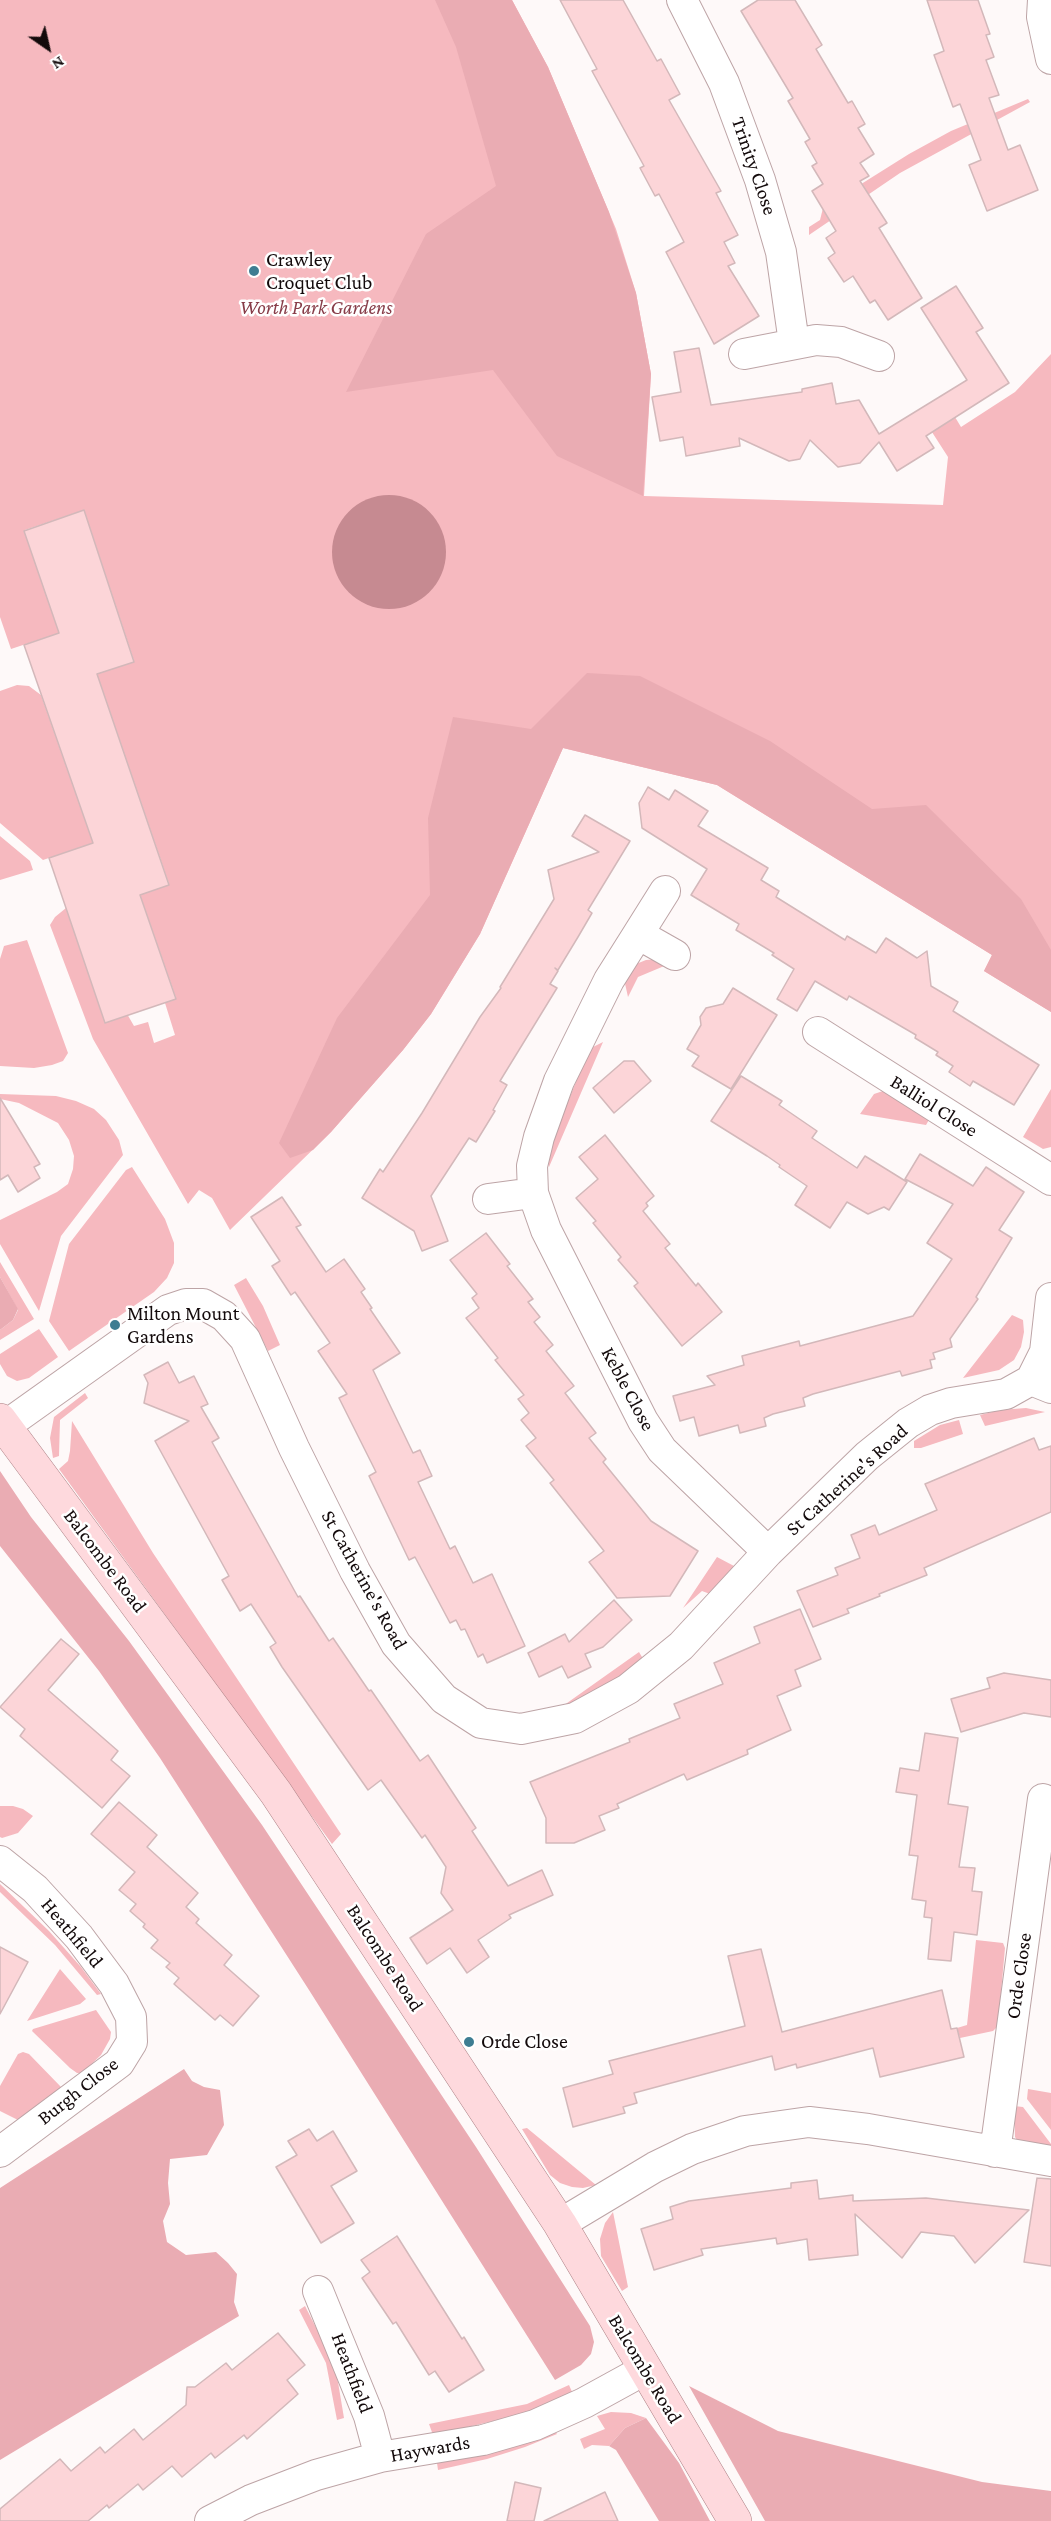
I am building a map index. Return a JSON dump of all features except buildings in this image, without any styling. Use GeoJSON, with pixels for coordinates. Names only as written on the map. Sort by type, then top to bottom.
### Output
{"type":"FeatureCollection","features":[{"type":"Feature","properties":{"kind":"main road","name":"Balcombe Road"},"geometry":{"type":"LineString","coordinates":[[2,1423],[276,1793],[560,2224],[735,2521]]}},
{"type":"Feature","properties":{"kind":"street","name":"Trinity Close"},"geometry":{"type":"LineString","coordinates":[[682,0],[728,93],[760,180],[782,252],[794,343]]}},
{"type":"Feature","properties":{"kind":"street"},"geometry":{"type":"LineString","coordinates":[[1043,0],[1042,17],[1051,59]]}},
{"type":"Feature","properties":{"kind":"street"},"geometry":{"type":"LineString","coordinates":[[744,354],[816,340],[842,342],[879,356]]}},
{"type":"Feature","properties":{"kind":"street","name":"Keble Close"},"geometry":{"type":"LineString","coordinates":[[665,891],[609,980],[559,1081],[539,1137],[532,1166],[533,1193],[546,1230],[643,1421],[662,1450],[768,1552]]}},
{"type":"Feature","properties":{"kind":"street"},"geometry":{"type":"LineString","coordinates":[[638,934],[675,955]]}},
{"type":"Feature","properties":{"kind":"street","name":"Balliol Close"},"geometry":{"type":"LineString","coordinates":[[818,1032],[1051,1180]]}},
{"type":"Feature","properties":{"kind":"street"},"geometry":{"type":"LineString","coordinates":[[488,1199],[533,1193]]}},
{"type":"Feature","properties":{"kind":"street"},"geometry":{"type":"LineString","coordinates":[[1041,1384],[1051,1298]]}},
{"type":"Feature","properties":{"kind":"street","name":"St Catherine's Road"},"geometry":{"type":"LineString","coordinates":[[2,1423],[168,1310],[186,1304],[202,1304],[224,1316],[245,1339],[309,1479],[355,1571],[396,1644],[444,1699],[481,1723],[521,1729],[575,1718],[628,1689],[681,1646],[768,1552],[867,1456],[908,1423],[930,1410],[951,1403],[1006,1394],[1041,1384]]}},
{"type":"Feature","properties":{"kind":"street","name":"Orde Close"},"geometry":{"type":"LineString","coordinates":[[995,2152],[1043,1799]]}},
{"type":"Feature","properties":{"kind":"street","name":"Heathfield"},"geometry":{"type":"LineString","coordinates":[[0,1861],[35,1889],[79,1937],[114,1984],[131,2017]]}},
{"type":"Feature","properties":{"kind":"street","name":"Burgh Close"},"geometry":{"type":"LineString","coordinates":[[0,2152],[119,2063],[132,2042],[131,2017]]}},
{"type":"Feature","properties":{"kind":"street"},"geometry":{"type":"LineString","coordinates":[[560,2224],[664,2162],[692,2148],[745,2131],[809,2122],[868,2129],[1051,2161]]}},
{"type":"Feature","properties":{"kind":"street","name":"Heathfield"},"geometry":{"type":"LineString","coordinates":[[318,2291],[369,2416],[380,2457]]}},
{"type":"Feature","properties":{"kind":"street","name":"Haywards"},"geometry":{"type":"LineString","coordinates":[[210,2521],[251,2500],[316,2475],[380,2457],[483,2440],[535,2425],[584,2403],[646,2369]]}},
{"type":"Feature","properties":{"kind":"green space","name":"Worth Park Gardens"},"geometry":{"type":"Polygon","coordinates":[[[0,0],[512,0],[548,67],[616,229],[636,293],[651,374],[644,496],[943,505],[948,457],[930,429],[955,417],[961,427],[1015,392],[1051,354],[1051,1012],[984,971],[992,955],[717,785],[563,748],[480,934],[431,1014],[403,1050],[331,1132],[230,1230],[212,1198],[199,1190],[188,1204],[93,1039],[50,925],[55,917],[66,908],[134,1026],[148,1022],[154,1043],[175,1035],[165,1003],[176,998],[140,895],[169,884],[97,674],[134,661],[84,510],[25,530],[59,633],[11,649],[0,617],[0,0]]]}},
{"type":"Feature","properties":{"kind":"green space"},"geometry":{"type":"Polygon","coordinates":[[[1028,99],[1030,102],[900,173],[809,235],[809,227],[820,220],[823,208],[909,154],[951,131],[1028,99]]]}},
{"type":"Feature","properties":{"kind":"green space"},"geometry":{"type":"Polygon","coordinates":[[[17,685],[29,686],[41,695],[93,843],[43,860],[0,823],[0,691],[17,685]]]}},
{"type":"Feature","properties":{"kind":"green space"},"geometry":{"type":"Polygon","coordinates":[[[0,836],[30,861],[33,870],[0,880],[0,836]]]}},
{"type":"Feature","properties":{"kind":"green space"},"geometry":{"type":"Polygon","coordinates":[[[27,940],[68,1053],[63,1061],[52,1065],[34,1068],[0,1066],[0,959],[4,946],[27,940]]]}},
{"type":"Feature","properties":{"kind":"green space"},"geometry":{"type":"Polygon","coordinates":[[[658,959],[669,964],[638,977],[628,997],[624,979],[636,964],[658,959]]]}},
{"type":"Feature","properties":{"kind":"green space"},"geometry":{"type":"Polygon","coordinates":[[[603,1042],[549,1167],[552,1142],[589,1049],[603,1042]]]}},
{"type":"Feature","properties":{"kind":"green space"},"geometry":{"type":"Polygon","coordinates":[[[1051,1089],[1051,1147],[1043,1149],[1023,1137],[1051,1089]]]}},
{"type":"Feature","properties":{"kind":"green space"},"geometry":{"type":"Polygon","coordinates":[[[886,1090],[930,1118],[926,1125],[860,1114],[874,1094],[886,1090]]]}},
{"type":"Feature","properties":{"kind":"green space"},"geometry":{"type":"Polygon","coordinates":[[[0,1094],[56,1096],[94,1109],[106,1120],[119,1140],[123,1155],[61,1236],[39,1311],[0,1244],[0,1220],[57,1192],[68,1184],[74,1156],[69,1140],[58,1123],[19,1103],[0,1099],[0,1094]]]}},
{"type":"Feature","properties":{"kind":"green space"},"geometry":{"type":"Polygon","coordinates":[[[132,1167],[165,1219],[174,1243],[174,1263],[167,1278],[154,1292],[69,1351],[49,1321],[69,1244],[126,1170],[132,1167]]]}},
{"type":"Feature","properties":{"kind":"green space"},"geometry":{"type":"Polygon","coordinates":[[[0,1262],[34,1319],[0,1340],[0,1330],[13,1320],[18,1310],[0,1277],[0,1262]]]}},
{"type":"Feature","properties":{"kind":"green space"},"geometry":{"type":"Polygon","coordinates":[[[246,1278],[263,1306],[280,1345],[268,1351],[234,1285],[246,1278]]]}},
{"type":"Feature","properties":{"kind":"green space"},"geometry":{"type":"Polygon","coordinates":[[[1012,1315],[1023,1320],[1024,1332],[1021,1347],[1014,1360],[999,1370],[963,1378],[1012,1315]]]}},
{"type":"Feature","properties":{"kind":"green space"},"geometry":{"type":"Polygon","coordinates":[[[39,1329],[58,1357],[29,1378],[17,1381],[7,1376],[0,1364],[0,1354],[39,1329]]]}},
{"type":"Feature","properties":{"kind":"green space"},"geometry":{"type":"Polygon","coordinates":[[[85,1393],[88,1398],[60,1420],[59,1456],[53,1458],[50,1438],[54,1417],[85,1393]]]}},
{"type":"Feature","properties":{"kind":"green space"},"geometry":{"type":"Polygon","coordinates":[[[1026,1408],[1045,1412],[985,1426],[980,1415],[1000,1410],[1026,1408]]]}},
{"type":"Feature","properties":{"kind":"green space"},"geometry":{"type":"Polygon","coordinates":[[[959,1420],[963,1434],[921,1448],[914,1448],[914,1441],[940,1425],[959,1420]]]}},
{"type":"Feature","properties":{"kind":"green space"},"geometry":{"type":"Polygon","coordinates":[[[72,1421],[153,1553],[341,1834],[332,1844],[59,1469],[68,1461],[72,1421]]]}},
{"type":"Feature","properties":{"kind":"green space"},"geometry":{"type":"Polygon","coordinates":[[[717,1557],[734,1566],[732,1574],[710,1594],[702,1591],[683,1608],[717,1557]]]}},
{"type":"Feature","properties":{"kind":"green space"},"geometry":{"type":"Polygon","coordinates":[[[639,1652],[645,1662],[593,1697],[560,1708],[639,1652]]]}},
{"type":"Feature","properties":{"kind":"green space"},"geometry":{"type":"Polygon","coordinates":[[[0,1806],[23,1809],[33,1816],[18,1833],[2,1838],[0,1837],[0,1806]]]}},
{"type":"Feature","properties":{"kind":"green space"},"geometry":{"type":"Polygon","coordinates":[[[0,1884],[49,1931],[101,1994],[97,1995],[55,1945],[0,1892],[0,1884]]]}},
{"type":"Feature","properties":{"kind":"green space"},"geometry":{"type":"Polygon","coordinates":[[[976,1940],[1003,1943],[1005,1948],[998,2026],[993,2031],[960,2038],[957,2028],[967,2025],[976,1940]]]}},
{"type":"Feature","properties":{"kind":"green space"},"geometry":{"type":"Polygon","coordinates":[[[60,1969],[86,1999],[80,2004],[27,2021],[60,1969]]]}},
{"type":"Feature","properties":{"kind":"green space"},"geometry":{"type":"Polygon","coordinates":[[[96,2010],[111,2032],[110,2039],[101,2055],[82,2073],[77,2073],[70,2068],[32,2031],[33,2029],[96,2010]]]}},
{"type":"Feature","properties":{"kind":"green space"},"geometry":{"type":"Polygon","coordinates":[[[23,2052],[29,2054],[62,2088],[18,2120],[0,2111],[0,2086],[18,2054],[23,2052]]]}},
{"type":"Feature","properties":{"kind":"green space"},"geometry":{"type":"Polygon","coordinates":[[[1028,2089],[1051,2093],[1051,2130],[1027,2099],[1028,2089]]]}},
{"type":"Feature","properties":{"kind":"green space"},"geometry":{"type":"Polygon","coordinates":[[[1014,2106],[1023,2107],[1051,2144],[1051,2155],[1021,2146],[1015,2137],[1014,2106]]]}},
{"type":"Feature","properties":{"kind":"green space"},"geometry":{"type":"Polygon","coordinates":[[[527,2128],[596,2185],[583,2188],[572,2187],[560,2183],[550,2175],[522,2129],[527,2128]]]}},
{"type":"Feature","properties":{"kind":"green space"},"geometry":{"type":"Polygon","coordinates":[[[613,2212],[628,2287],[622,2291],[601,2256],[600,2239],[605,2223],[613,2212]]]}},
{"type":"Feature","properties":{"kind":"green space"},"geometry":{"type":"Polygon","coordinates":[[[305,2306],[332,2359],[344,2418],[337,2420],[326,2363],[299,2310],[305,2306]]]}},
{"type":"Feature","properties":{"kind":"green space"},"geometry":{"type":"Polygon","coordinates":[[[569,2385],[573,2394],[553,2404],[515,2416],[433,2435],[429,2424],[527,2404],[569,2385]]]}},
{"type":"Feature","properties":{"kind":"green space"},"geometry":{"type":"Polygon","coordinates":[[[611,2412],[631,2413],[646,2418],[625,2428],[609,2446],[592,2445],[584,2449],[580,2439],[605,2429],[597,2416],[611,2412]]]}},
{"type":"Feature","properties":{"kind":"green space"},"geometry":{"type":"Polygon","coordinates":[[[554,2430],[557,2434],[525,2447],[487,2459],[438,2470],[437,2463],[486,2453],[554,2430]]]}},
{"type":"Feature","properties":{"kind":"shaded area"},"geometry":{"type":"Polygon","coordinates":[[[435,0],[512,0],[548,67],[609,212],[636,293],[651,374],[643,496],[557,456],[493,370],[346,392],[426,234],[496,186],[456,47],[435,0]]]}},
{"type":"Feature","properties":{"kind":"shaded area"},"geometry":{"type":"Polygon","coordinates":[[[389,495],[411,499],[429,512],[442,530],[446,552],[442,574],[429,592],[411,605],[389,609],[367,605],[349,592],[336,574],[332,552],[336,530],[349,512],[367,499],[389,495]]]}},
{"type":"Feature","properties":{"kind":"shaded area"},"geometry":{"type":"Polygon","coordinates":[[[587,673],[640,676],[770,741],[872,809],[926,805],[1021,899],[1051,950],[1051,1012],[984,971],[992,955],[717,785],[563,748],[480,934],[431,1014],[403,1050],[331,1132],[313,1150],[290,1158],[279,1143],[337,1018],[430,895],[428,818],[453,717],[531,729],[587,673]]]}},
{"type":"Feature","properties":{"kind":"shaded area"},"geometry":{"type":"Polygon","coordinates":[[[0,1277],[18,1309],[13,1320],[0,1330],[0,1277]]]}},
{"type":"Feature","properties":{"kind":"shaded area"},"geometry":{"type":"Polygon","coordinates":[[[0,1471],[31,1517],[129,1641],[262,1825],[476,2147],[590,2326],[594,2342],[591,2354],[581,2365],[555,2380],[160,1758],[99,1671],[0,1546],[0,1471]]]}},
{"type":"Feature","properties":{"kind":"shaded area"},"geometry":{"type":"Polygon","coordinates":[[[184,2069],[192,2081],[204,2087],[220,2090],[224,2125],[207,2155],[170,2159],[168,2183],[170,2204],[163,2221],[167,2242],[186,2255],[216,2252],[228,2263],[237,2274],[234,2302],[239,2316],[0,2460],[0,2188],[184,2069]]]}},
{"type":"Feature","properties":{"kind":"shaded area"},"geometry":{"type":"Polygon","coordinates":[[[689,2386],[778,2431],[982,2482],[1051,2491],[1051,2521],[765,2521],[689,2386]]]}},
{"type":"Feature","properties":{"kind":"shaded area"},"geometry":{"type":"Polygon","coordinates":[[[646,2418],[679,2463],[710,2521],[659,2521],[616,2450],[609,2446],[625,2428],[646,2418]]]}},
{"type":"Feature","properties":{"kind":"place","name":"Crawley Croquet Club"},"geometry":{"type":"Point","coordinates":[254,271]}},
{"type":"Feature","properties":{"kind":"place","name":"Milton Mount Gardens"},"geometry":{"type":"Point","coordinates":[115,1325]}},
{"type":"Feature","properties":{"kind":"place","name":"Orde Close"},"geometry":{"type":"Point","coordinates":[469,2042]}}]}
